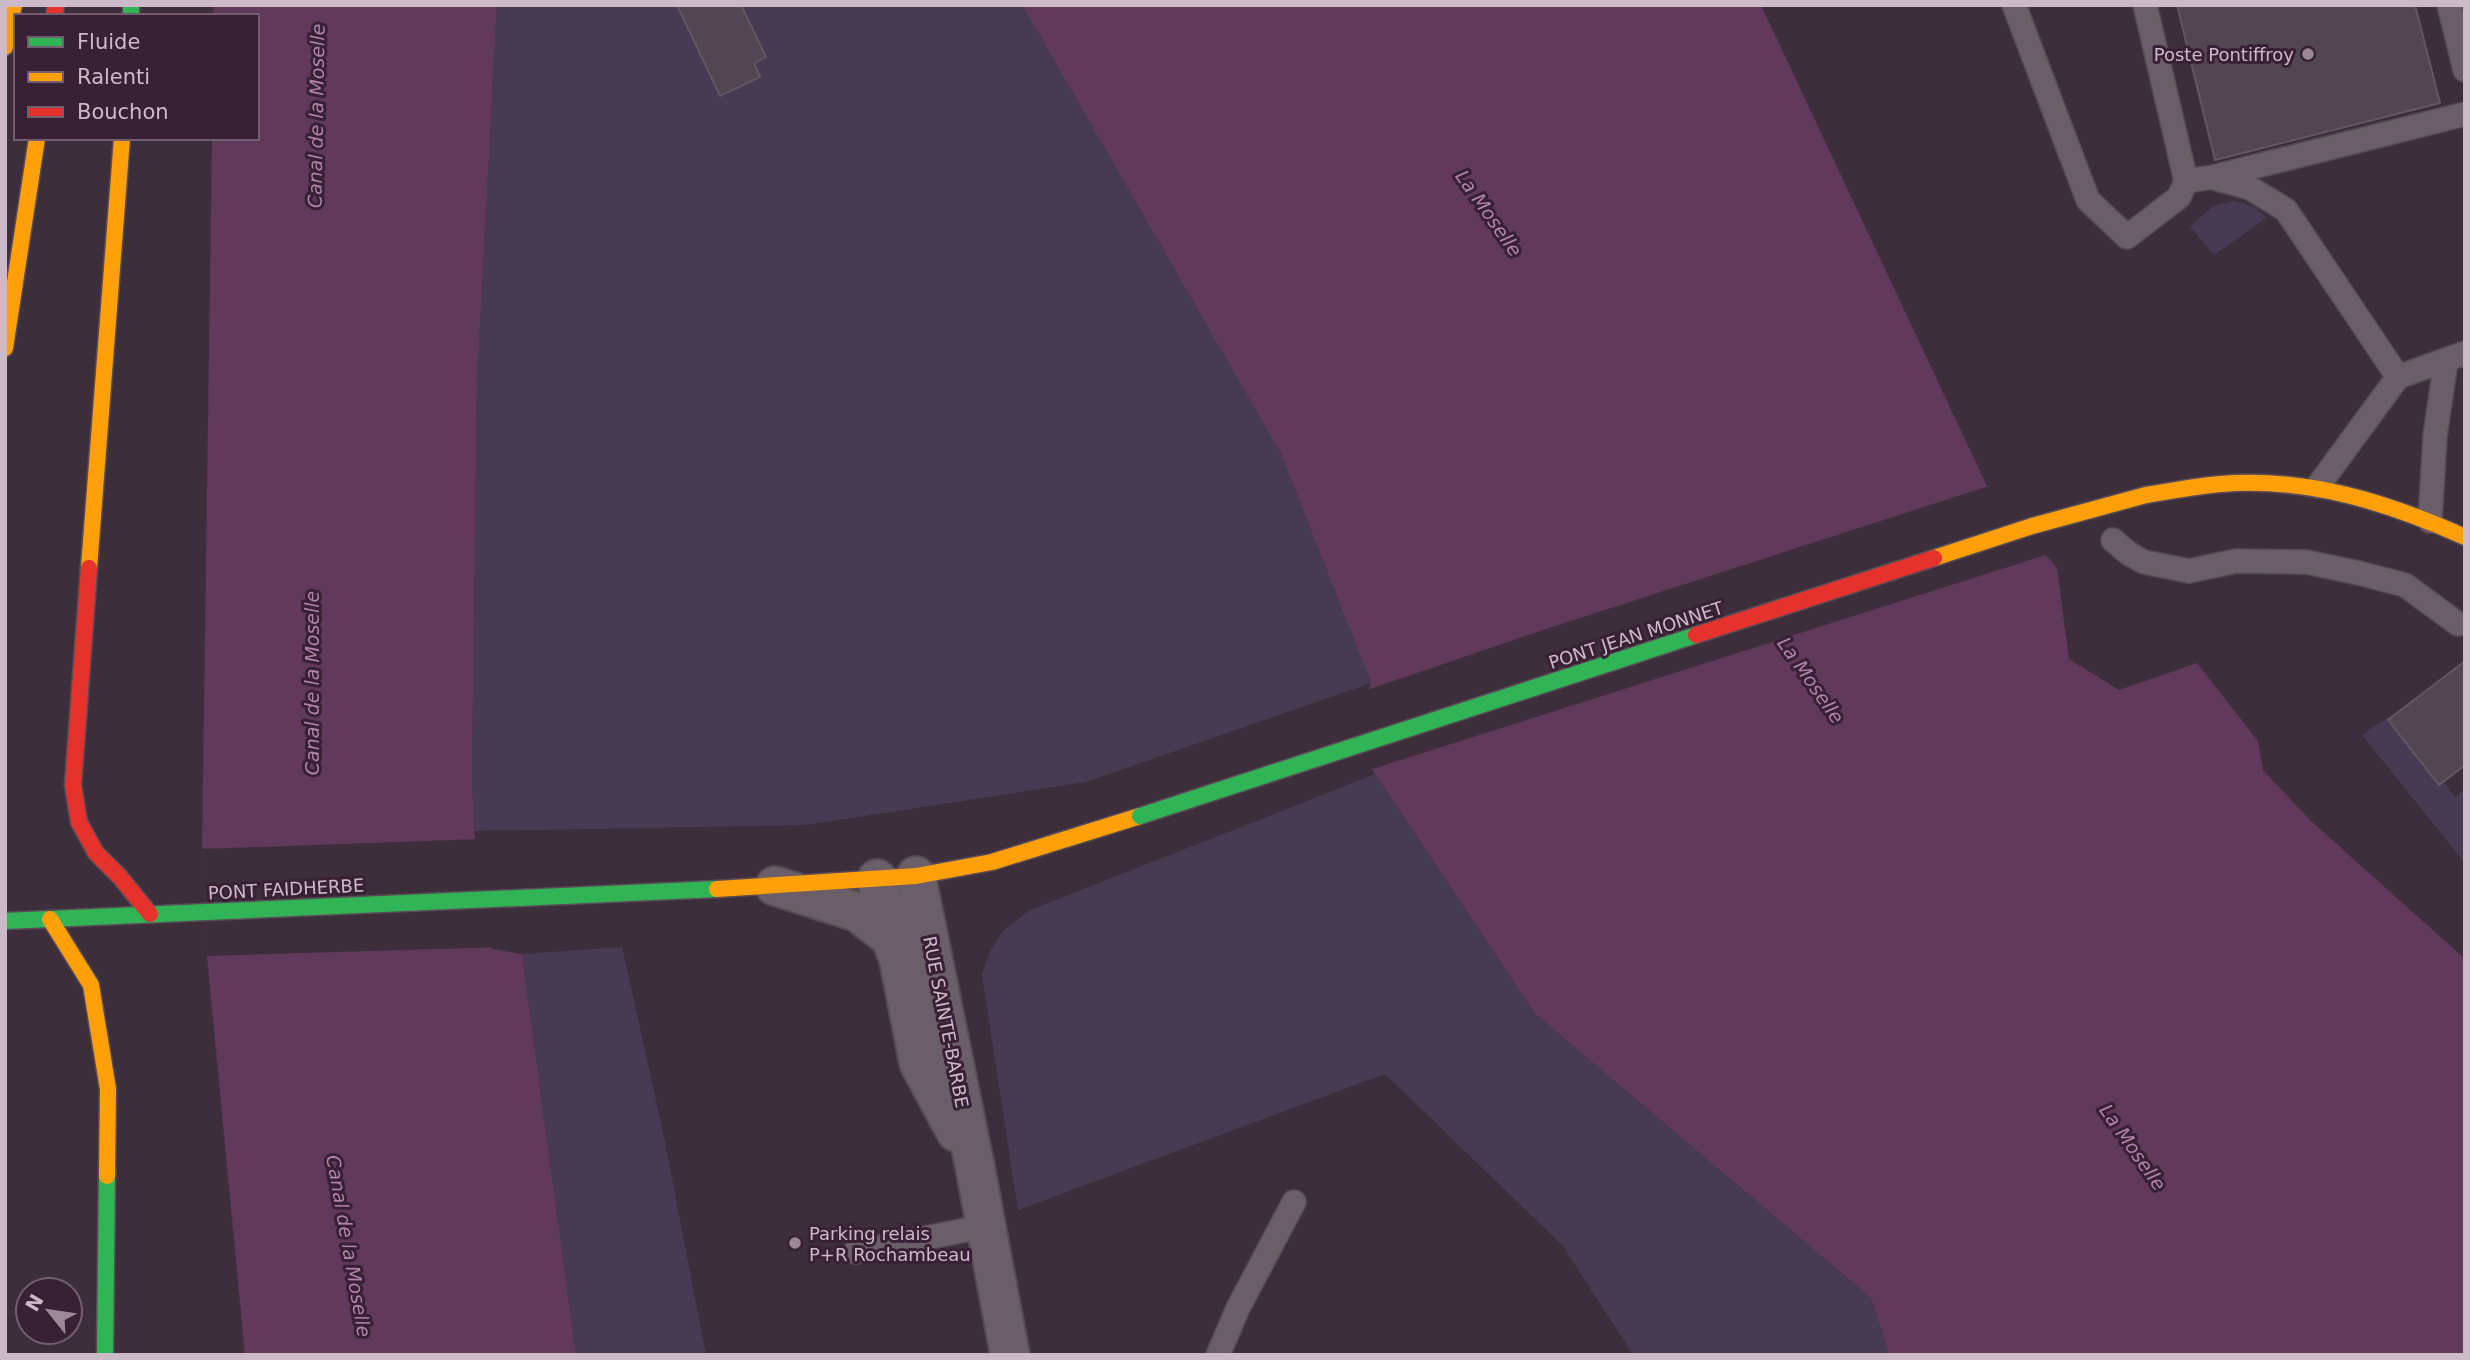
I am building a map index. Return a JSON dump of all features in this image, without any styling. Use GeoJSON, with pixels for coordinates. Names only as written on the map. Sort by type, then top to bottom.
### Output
{"type":"FeatureCollection","features":[{"type":"Feature","properties":{"kind":"main road"},"geometry":{"type":"LineString","coordinates":[[5,47],[13,5]]}},
{"type":"Feature","properties":{"kind":"main road"},"geometry":{"type":"LineString","coordinates":[[5,348],[37,140]]}},
{"type":"Feature","properties":{"kind":"main road"},"geometry":{"type":"LineString","coordinates":[[122,140],[73,785],[79,822],[96,853],[150,914]]}},
{"type":"Feature","properties":{"kind":"main road","name":"PONT JEAN MONNET"},"geometry":{"type":"LineString","coordinates":[[877,879],[916,876],[992,862],[2032,526],[2146,495],[2231,483],[2318,486],[2372,498],[2465,537]]}},
{"type":"Feature","properties":{"kind":"main road","name":"PONT FAIDHERBE"},"geometry":{"type":"LineString","coordinates":[[5,921],[877,879]]}},
{"type":"Feature","properties":{"kind":"main road"},"geometry":{"type":"LineString","coordinates":[[50,919],[91,985],[108,1089],[106,1355]]}},
{"type":"Feature","properties":{"kind":"street","name":"RUE SAINTE-BARBE"},"geometry":{"type":"LineString","coordinates":[[916,876],[1010,1355]]}},
{"type":"Feature","properties":{"kind":"street","name":"RUE SAINTE-BARBE"},"geometry":{"type":"LineString","coordinates":[[877,879],[899,960],[919,1063],[975,1167]]}},
{"type":"Feature","properties":{"kind":"street"},"geometry":{"type":"LineString","coordinates":[[775,886],[857,912],[891,938]]}},
{"type":"Feature","properties":{"kind":"lane"},"geometry":{"type":"LineString","coordinates":[[2014,5],[2088,200],[2127,237],[2179,197],[2186,181],[2145,5]]}},
{"type":"Feature","properties":{"kind":"lane"},"geometry":{"type":"LineString","coordinates":[[2448,5],[2465,70]]}},
{"type":"Feature","properties":{"kind":"lane"},"geometry":{"type":"LineString","coordinates":[[2186,181],[2213,177],[2465,114]]}},
{"type":"Feature","properties":{"kind":"lane"},"geometry":{"type":"LineString","coordinates":[[2213,177],[2250,188],[2286,211],[2398,377]]}},
{"type":"Feature","properties":{"kind":"lane"},"geometry":{"type":"LineString","coordinates":[[2318,486],[2398,377],[2455,357]]}},
{"type":"Feature","properties":{"kind":"lane"},"geometry":{"type":"LineString","coordinates":[[2430,521],[2435,436],[2455,357]]}},
{"type":"Feature","properties":{"kind":"lane"},"geometry":{"type":"LineString","coordinates":[[2113,540],[2127,553],[2144,562],[2189,570],[2236,562],[2306,562],[2359,573],[2405,585],[2458,624]]}},
{"type":"Feature","properties":{"kind":"lane"},"geometry":{"type":"LineString","coordinates":[[1218,1355],[1238,1308],[1294,1202]]}},
{"type":"Feature","properties":{"kind":"lane"},"geometry":{"type":"LineString","coordinates":[[855,1252],[986,1226]]}},
{"type":"Feature","properties":{"kind":"lane"},"geometry":{"type":"LineString","coordinates":[[992,1355],[998,1293]]}},
{"type":"Feature","properties":{"kind":"shaded area"},"geometry":{"type":"Polygon","coordinates":[[[497,5],[1022,5],[1281,454],[1371,683],[1086,782],[807,825],[474,831],[472,776],[477,383],[497,5]]]}},
{"type":"Feature","properties":{"kind":"shaded area"},"geometry":{"type":"Polygon","coordinates":[[[2234,201],[2255,207],[2266,218],[2214,255],[2190,227],[2213,206],[2234,201]]]}},
{"type":"Feature","properties":{"kind":"shaded area"},"geometry":{"type":"Polygon","coordinates":[[[2395,713],[2455,797],[2465,789],[2465,863],[2362,735],[2395,713]]]}},
{"type":"Feature","properties":{"kind":"shaded area"},"geometry":{"type":"Polygon","coordinates":[[[1375,774],[1534,1013],[1871,1298],[1889,1355],[1633,1355],[1563,1246],[1385,1074],[1018,1210],[982,975],[990,952],[1000,936],[1033,909],[1375,774]]]}},
{"type":"Feature","properties":{"kind":"shaded area"},"geometry":{"type":"Polygon","coordinates":[[[622,947],[663,1132],[706,1355],[576,1355],[522,954],[622,947]]]}},
{"type":"Feature","properties":{"kind":"water","name":"Canal de la Moselle"},"geometry":{"type":"Polygon","coordinates":[[[214,5],[497,5],[477,383],[472,776],[474,831],[492,949],[522,954],[576,1355],[245,1355],[207,956],[202,849],[212,140],[259,140],[259,14],[213,14],[214,5]]]}},
{"type":"Feature","properties":{"kind":"water","name":"La Moselle"},"geometry":{"type":"Polygon","coordinates":[[[1022,5],[1761,5],[1986,484],[2057,568],[2069,659],[2119,690],[2197,663],[2258,741],[2263,770],[2310,820],[2465,959],[2465,1355],[1889,1355],[1871,1298],[1534,1013],[1375,774],[1357,722],[1371,683],[1281,454],[1022,5]]]}},
{"type":"Feature","properties":{"kind":"pier"},"geometry":{"type":"Polygon","coordinates":[[[1992,485],[2049,554],[1369,770],[1366,764],[1353,723],[1364,691],[1546,629],[1992,485]]]}},
{"type":"Feature","properties":{"kind":"pier"},"geometry":{"type":"Polygon","coordinates":[[[481,839],[496,946],[503,947],[207,956],[202,849],[481,839]]]}},
{"type":"Feature","properties":{"kind":"building"},"geometry":{"type":"Polygon","coordinates":[[[677,5],[741,5],[766,57],[754,63],[760,77],[720,96],[677,5]]]}},
{"type":"Feature","properties":{"kind":"building","name":"Poste Pontiffroy"},"geometry":{"type":"Polygon","coordinates":[[[2177,5],[2415,5],[2440,103],[2215,160],[2177,5]]]}},
{"type":"Feature","properties":{"kind":"building"},"geometry":{"type":"Polygon","coordinates":[[[2465,661],[2465,765],[2439,785],[2388,720],[2465,661]]]}},
{"type":"Feature","properties":{"kind":"traffic: fast"},"geometry":{"type":"LineString","coordinates":[[131,5],[131,14]]}},
{"type":"Feature","properties":{"kind":"traffic: fast"},"geometry":{"type":"LineString","coordinates":[[1140,816],[1696,635]]}},
{"type":"Feature","properties":{"kind":"traffic: fast"},"geometry":{"type":"LineString","coordinates":[[5,921],[717,889]]}},
{"type":"Feature","properties":{"kind":"traffic: fast"},"geometry":{"type":"LineString","coordinates":[[105,1355],[107,1176]]}},
{"type":"Feature","properties":{"kind":"traffic: slow"},"geometry":{"type":"LineString","coordinates":[[5,47],[14,5]]}},
{"type":"Feature","properties":{"kind":"traffic: slow"},"geometry":{"type":"LineString","coordinates":[[5,348],[37,140]]}},
{"type":"Feature","properties":{"kind":"traffic: slow"},"geometry":{"type":"LineString","coordinates":[[89,568],[122,140]]}},
{"type":"Feature","properties":{"kind":"traffic: slow"},"geometry":{"type":"LineString","coordinates":[[2146,495],[2221,484],[2284,484],[2315,488],[2376,503],[2465,537]]}},
{"type":"Feature","properties":{"kind":"traffic: slow"},"geometry":{"type":"LineString","coordinates":[[1934,558],[2032,526],[2146,495]]}},
{"type":"Feature","properties":{"kind":"traffic: slow"},"geometry":{"type":"LineString","coordinates":[[717,889],[916,876],[992,862],[1140,816]]}},
{"type":"Feature","properties":{"kind":"traffic: slow"},"geometry":{"type":"LineString","coordinates":[[50,919],[91,985],[108,1089],[107,1176]]}},
{"type":"Feature","properties":{"kind":"traffic: jam"},"geometry":{"type":"LineString","coordinates":[[54,14],[56,5]]}},
{"type":"Feature","properties":{"kind":"traffic: jam"},"geometry":{"type":"LineString","coordinates":[[1696,635],[1934,558]]}},
{"type":"Feature","properties":{"kind":"traffic: jam"},"geometry":{"type":"LineString","coordinates":[[89,568],[73,785],[79,822],[96,853],[150,914]]}},
{"type":"Feature","properties":{"kind":"place","name":"Poste Pontiffroy"},"geometry":{"type":"Point","coordinates":[2308,54]}},
{"type":"Feature","properties":{"kind":"place","name":"Parking relais P+R Rochambeau"},"geometry":{"type":"Point","coordinates":[795,1243]}}]}
